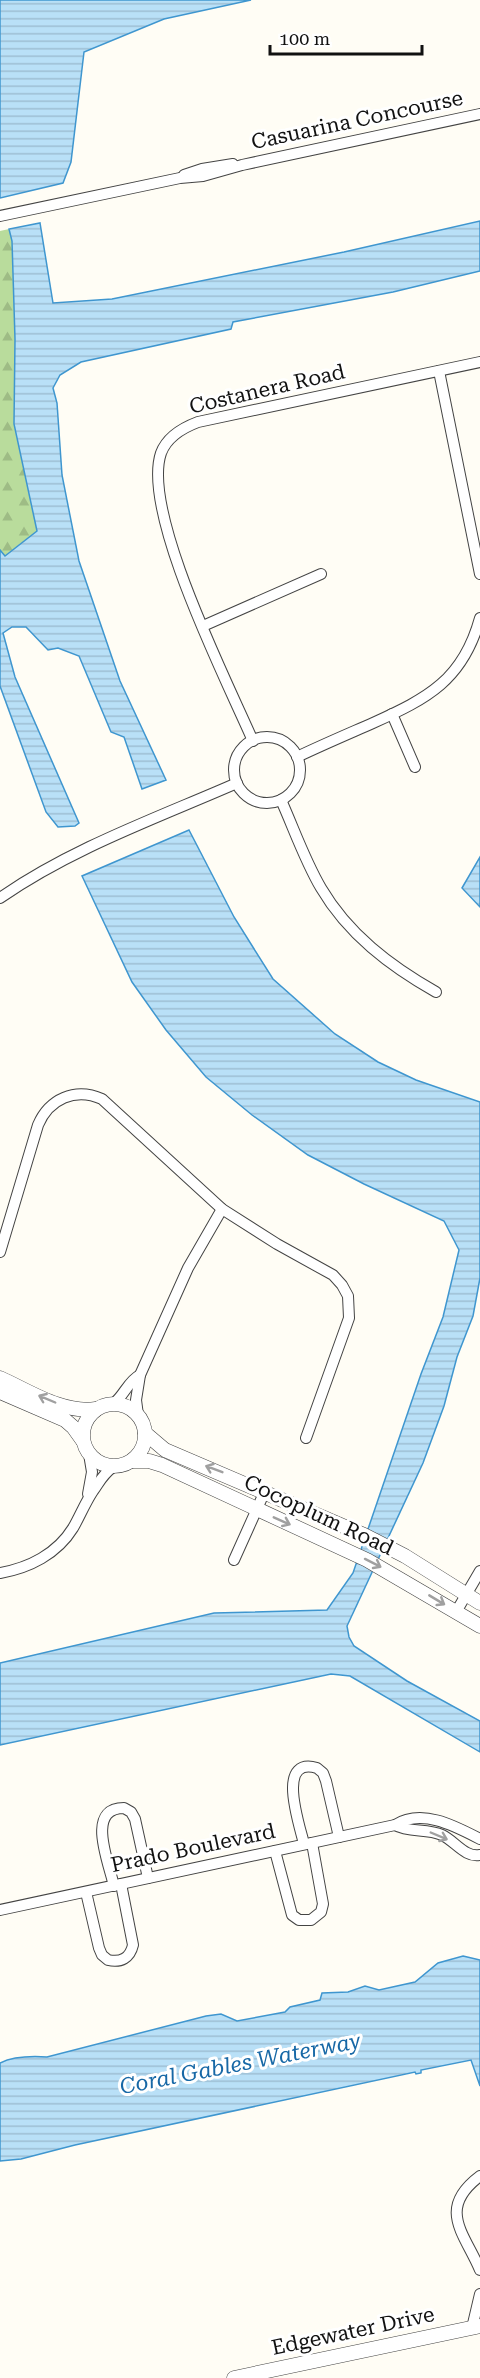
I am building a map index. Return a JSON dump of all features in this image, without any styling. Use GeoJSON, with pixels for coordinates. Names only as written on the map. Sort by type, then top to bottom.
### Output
{"type":"FeatureCollection","features":[{"type":"Feature","properties":{"kind":"street","name":"Casuarina Concourse"},"geometry":{"type":"LineString","coordinates":[[0,216],[180,178],[188,172],[216,165],[242,165],[480,114]]}},
{"type":"Feature","properties":{"kind":"street","name":"Costanera Road"},"geometry":{"type":"LineString","coordinates":[[253,741],[177,563],[159,495],[159,463],[167,442],[182,429],[198,422],[480,362]]}},
{"type":"Feature","properties":{"kind":"street"},"geometry":{"type":"LineString","coordinates":[[439,371],[480,574]]}},
{"type":"Feature","properties":{"kind":"street"},"geometry":{"type":"LineString","coordinates":[[203,626],[321,574]]}},
{"type":"Feature","properties":{"kind":"street"},"geometry":{"type":"LineString","coordinates":[[297,757],[423,699],[450,677],[467,653],[480,618]]}},
{"type":"Feature","properties":{"kind":"street"},"geometry":{"type":"LineString","coordinates":[[392,714],[415,767]]}},
{"type":"Feature","properties":{"kind":"street"},"geometry":{"type":"LineString","coordinates":[[274,738],[284,742],[297,757],[300,767],[299,777],[290,794],[281,800],[271,803],[250,799],[237,783],[234,766],[236,758],[246,745],[253,741],[274,738]]}},
{"type":"Feature","properties":{"kind":"street"},"geometry":{"type":"LineString","coordinates":[[0,898],[34,876],[82,851],[237,783]]}},
{"type":"Feature","properties":{"kind":"street"},"geometry":{"type":"LineString","coordinates":[[281,800],[315,878],[342,917],[375,952],[411,978],[436,992]]}},
{"type":"Feature","properties":{"kind":"street"},"geometry":{"type":"LineString","coordinates":[[0,1252],[42,1117],[57,1100],[76,1094],[97,1096],[108,1102],[222,1209],[268,1239],[333,1275],[348,1296],[349,1318],[306,1438]]}},
{"type":"Feature","properties":{"kind":"street"},"geometry":{"type":"LineString","coordinates":[[138,1414],[136,1400],[140,1375],[191,1261],[222,1209]]}},
{"type":"Feature","properties":{"kind":"street"},"geometry":{"type":"LineString","coordinates":[[0,1378],[67,1407],[80,1410],[96,1409],[112,1404],[123,1395],[133,1379],[140,1375]]}},
{"type":"Feature","properties":{"kind":"street"},"geometry":{"type":"LineString","coordinates":[[0,1392],[65,1420],[74,1427],[89,1454],[92,1472],[88,1497]]}},
{"type":"Feature","properties":{"kind":"street"},"geometry":{"type":"LineString","coordinates":[[112,1404],[122,1405],[138,1414]]}},
{"type":"Feature","properties":{"kind":"street"},"geometry":{"type":"LineString","coordinates":[[83,1441],[85,1423],[96,1409]]}},
{"type":"Feature","properties":{"kind":"street","name":"Cocoplum Road"},"geometry":{"type":"LineString","coordinates":[[138,1414],[146,1433],[165,1450],[364,1535],[405,1556],[480,1603]]}},
{"type":"Feature","properties":{"kind":"street"},"geometry":{"type":"LineString","coordinates":[[132,1461],[142,1449],[146,1433]]}},
{"type":"Feature","properties":{"kind":"street"},"geometry":{"type":"LineString","coordinates":[[89,1454],[96,1461],[113,1467]]}},
{"type":"Feature","properties":{"kind":"street","name":"Cocoplum Road"},"geometry":{"type":"LineString","coordinates":[[113,1467],[132,1461],[149,1461],[162,1465],[353,1553],[480,1626]]}},
{"type":"Feature","properties":{"kind":"street"},"geometry":{"type":"LineString","coordinates":[[0,1573],[32,1564],[58,1545],[72,1530],[102,1475],[113,1467]]}},
{"type":"Feature","properties":{"kind":"street"},"geometry":{"type":"LineString","coordinates":[[234,1560],[265,1491]]}},
{"type":"Feature","properties":{"kind":"street"},"geometry":{"type":"LineString","coordinates":[[456,1612],[480,1571]]}},
{"type":"Feature","properties":{"kind":"street"},"geometry":{"type":"LineString","coordinates":[[275,1851],[292,1915],[299,1920],[311,1920],[321,1912],[323,1904],[292,1784],[296,1773],[304,1768],[317,1768],[325,1776],[339,1837]]}},
{"type":"Feature","properties":{"kind":"street"},"geometry":{"type":"LineString","coordinates":[[86,1892],[100,1952],[108,1960],[120,1960],[130,1954],[133,1945],[101,1824],[106,1813],[114,1809],[124,1808],[134,1816],[148,1878]]}},
{"type":"Feature","properties":{"kind":"street","name":"Prado Boulevard"},"geometry":{"type":"LineString","coordinates":[[0,1910],[395,1825],[401,1821],[432,1819],[480,1839]]}},
{"type":"Feature","properties":{"kind":"street","name":"Prado Boulevard"},"geometry":{"type":"LineString","coordinates":[[395,1825],[400,1828],[439,1834],[466,1853],[474,1856],[480,1855]]}},
{"type":"Feature","properties":{"kind":"street"},"geometry":{"type":"LineString","coordinates":[[480,2176],[463,2194],[457,2221],[462,2238],[480,2270]]}},
{"type":"Feature","properties":{"kind":"street"},"geometry":{"type":"LineString","coordinates":[[476,2327],[480,2294]]}},
{"type":"Feature","properties":{"kind":"street","name":"Edgewater Drive"},"geometry":{"type":"LineString","coordinates":[[234,2378],[476,2327]]}},
{"type":"Feature","properties":{"kind":"green space"},"geometry":{"type":"Polygon","coordinates":[[[9,229],[12,241],[15,339],[14,424],[37,531],[5,556],[0,550],[0,231],[9,229]]]}},
{"type":"Feature","properties":{"kind":"water"},"geometry":{"type":"Polygon","coordinates":[[[0,0],[251,0],[164,19],[84,52],[71,162],[63,183],[0,198],[0,0]]]}},
{"type":"Feature","properties":{"kind":"water"},"geometry":{"type":"Polygon","coordinates":[[[480,221],[480,271],[393,292],[233,322],[231,329],[81,362],[60,375],[53,388],[57,403],[62,475],[79,561],[120,681],[166,780],[142,789],[124,737],[111,732],[79,656],[58,648],[48,650],[26,627],[12,627],[3,633],[15,677],[79,823],[75,826],[58,827],[46,812],[0,686],[0,550],[5,556],[37,531],[14,424],[15,339],[12,241],[9,229],[40,223],[53,303],[112,299],[344,252],[480,221]]]}},
{"type":"Feature","properties":{"kind":"water"},"geometry":{"type":"Polygon","coordinates":[[[189,830],[234,917],[273,979],[335,1034],[378,1062],[416,1080],[480,1102],[480,1278],[473,1316],[457,1357],[444,1406],[423,1463],[347,1626],[354,1646],[407,1681],[480,1721],[480,1752],[350,1676],[331,1674],[0,1745],[0,1663],[214,1613],[327,1610],[353,1573],[421,1374],[443,1317],[459,1250],[444,1221],[308,1155],[252,1115],[206,1077],[166,1030],[132,982],[82,876],[189,830]]]}},
{"type":"Feature","properties":{"kind":"water"},"geometry":{"type":"Polygon","coordinates":[[[480,857],[480,907],[462,888],[480,857]]]}},
{"type":"Feature","properties":{"kind":"water","name":"Coral Gables Waterway"},"geometry":{"type":"Polygon","coordinates":[[[463,1956],[480,1960],[480,2086],[471,2060],[421,2070],[421,2073],[416,2074],[415,2072],[75,2145],[21,2159],[0,2161],[0,2063],[17,2058],[47,2057],[206,2016],[221,2014],[237,2021],[285,2012],[290,2007],[320,2000],[322,1993],[348,1992],[365,1986],[379,1990],[415,1982],[438,1963],[463,1956]]]}}]}
